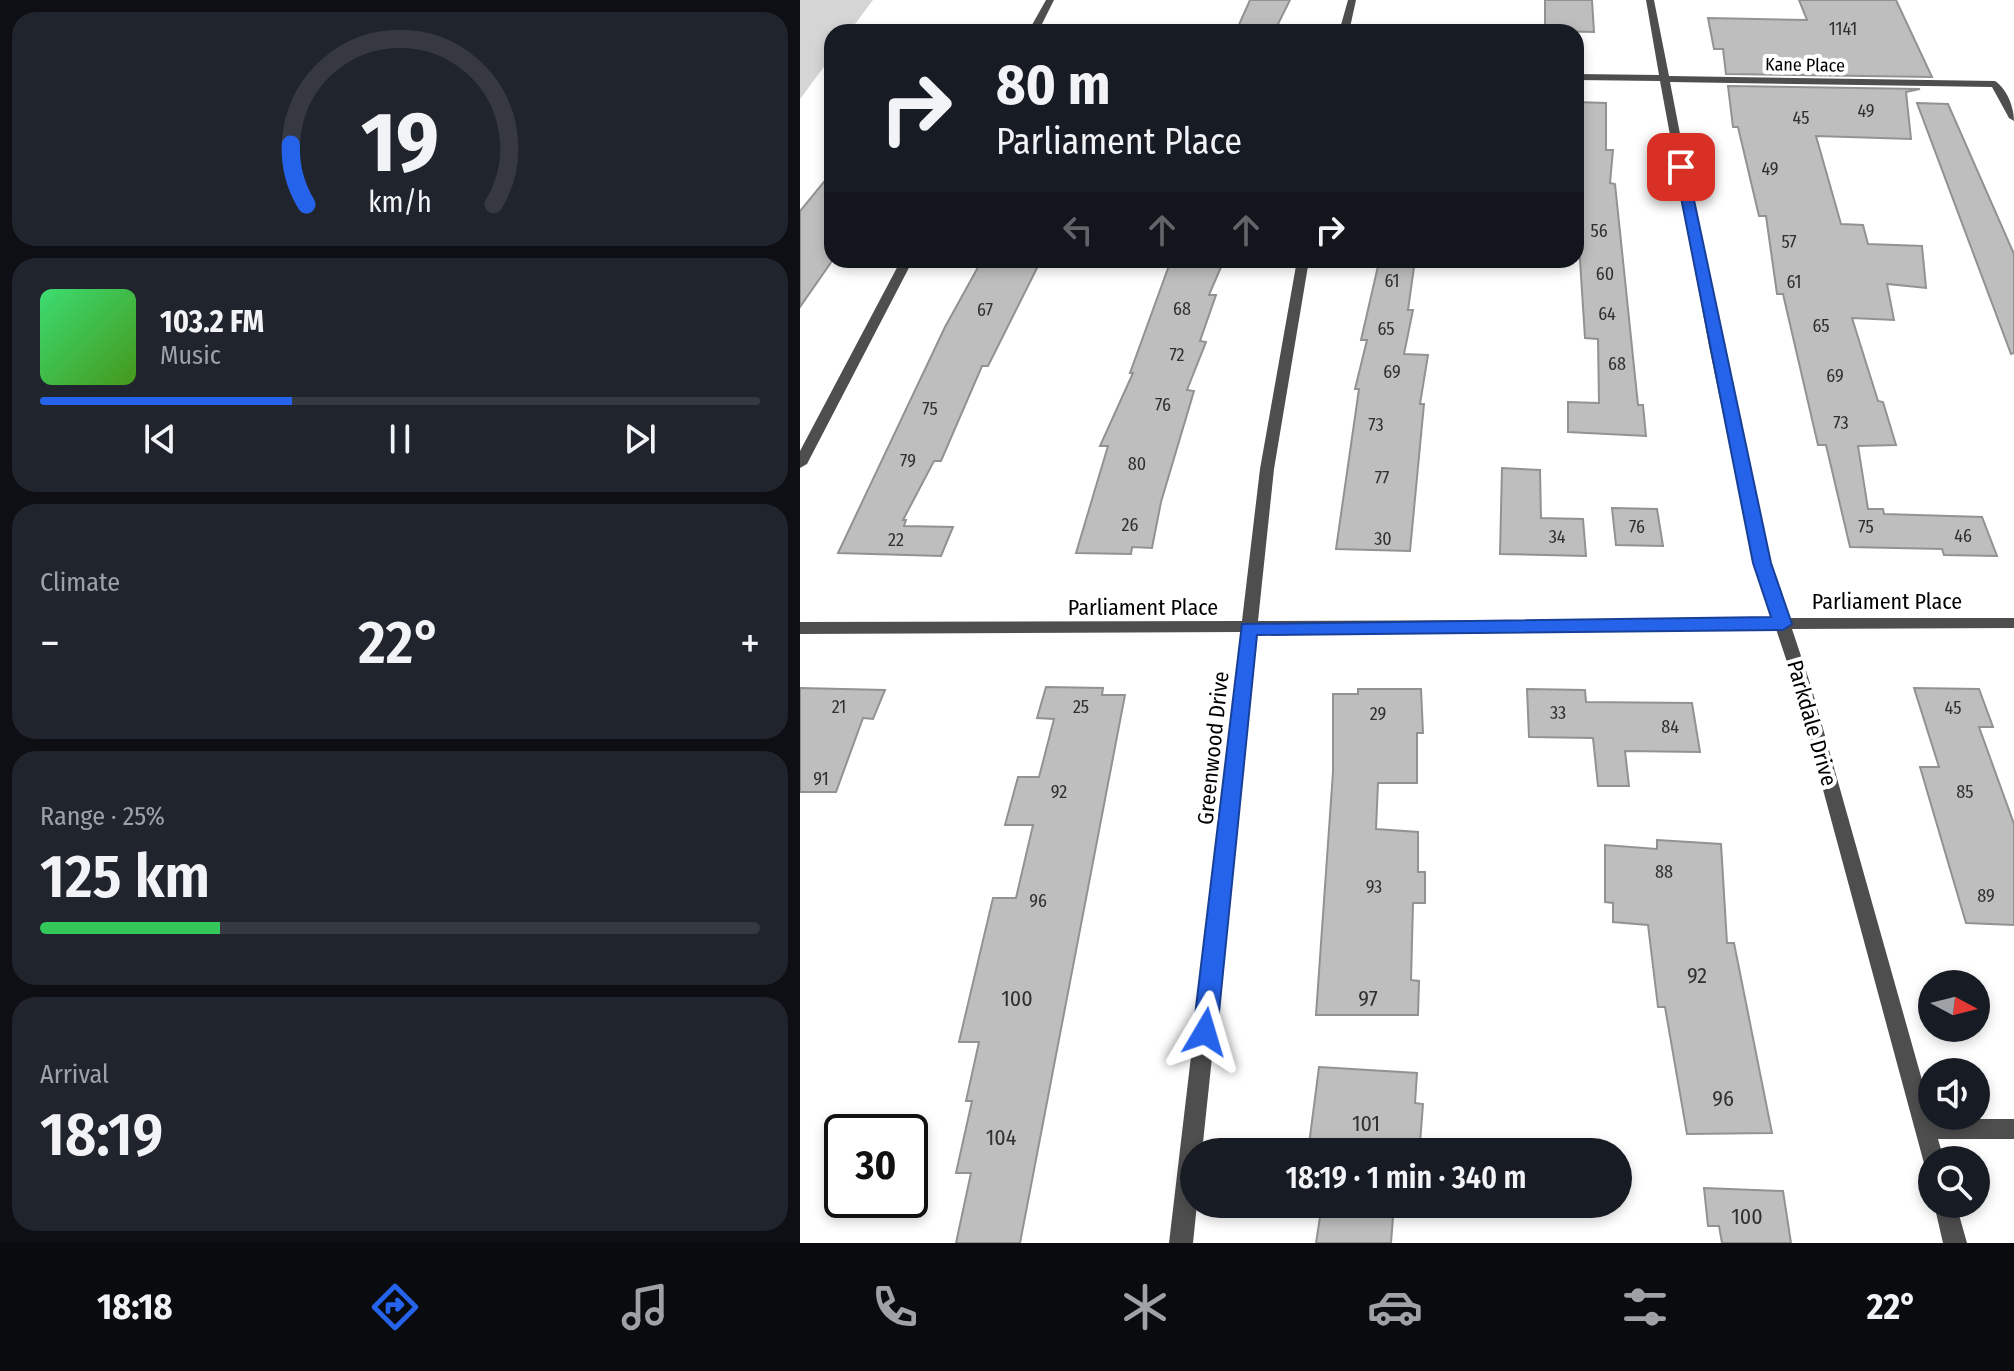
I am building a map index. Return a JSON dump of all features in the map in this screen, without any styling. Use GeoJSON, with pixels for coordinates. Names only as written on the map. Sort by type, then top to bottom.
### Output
{"type":"FeatureCollection","features":[{"type":"Feature","properties":{"kind":"street"},"geometry":{"type":"LineString","coordinates":[[1037,24],[1050,0]]}},
{"type":"Feature","properties":{"kind":"street"},"geometry":{"type":"LineString","coordinates":[[1346,24],[1352,0]]}},
{"type":"Feature","properties":{"kind":"street","name":"Parkdale Drive"},"geometry":{"type":"LineString","coordinates":[[1650,0],[1758,547],[1803,686],[1918,1107]]}},
{"type":"Feature","properties":{"kind":"street","name":"Kane Place"},"geometry":{"type":"LineString","coordinates":[[1584,77],[1995,84],[2014,118]]}},
{"type":"Feature","properties":{"kind":"street"},"geometry":{"type":"LineString","coordinates":[[800,464],[903,268]]}},
{"type":"Feature","properties":{"kind":"street","name":"Greenwood Drive"},"geometry":{"type":"LineString","coordinates":[[1181,1243],[1267,469],[1302,268]]}},
{"type":"Feature","properties":{"kind":"street","name":"Parliament Place"},"geometry":{"type":"LineString","coordinates":[[800,628],[1248,629],[2014,623]]}},
{"type":"Feature","properties":{"kind":"street"},"geometry":{"type":"LineString","coordinates":[[1990,1129],[2014,1129]]}},
{"type":"Feature","properties":{"kind":"street"},"geometry":{"type":"LineString","coordinates":[[1949,1218],[1955,1243]]}},
{"type":"Feature","properties":{"kind":"shaded area"},"geometry":{"type":"Polygon","coordinates":[[[800,0],[873,0],[855,24],[824,24],[824,67],[800,99],[800,0]]]}},
{"type":"Feature","properties":{"kind":"building"},"geometry":{"type":"Polygon","coordinates":[[[1250,0],[1290,0],[1278,24],[1239,24],[1250,0]]]}},
{"type":"Feature","properties":{"kind":"building"},"geometry":{"type":"Polygon","coordinates":[[[1545,0],[1592,0],[1594,32],[1584,32],[1584,24],[1545,24],[1545,0]]]}},
{"type":"Feature","properties":{"kind":"building"},"geometry":{"type":"Polygon","coordinates":[[[1799,0],[1896,0],[1932,77],[1726,74],[1723,49],[1714,49],[1708,18],[1807,20],[1799,0]]]}},
{"type":"Feature","properties":{"kind":"building"},"geometry":{"type":"Polygon","coordinates":[[[1728,86],[1920,89],[1906,92],[1911,139],[1816,136],[1841,224],[1863,225],[1868,244],[1922,246],[1926,288],[1887,284],[1894,320],[1852,318],[1878,401],[1883,402],[1896,445],[1858,446],[1868,509],[1883,509],[1884,514],[1982,517],[1997,556],[1944,555],[1942,549],[1850,547],[1826,445],[1818,445],[1783,294],[1777,294],[1766,216],[1759,216],[1738,127],[1733,127],[1728,86]]]}},
{"type":"Feature","properties":{"kind":"building"},"geometry":{"type":"Polygon","coordinates":[[[1584,102],[1606,103],[1606,150],[1613,150],[1610,183],[1615,184],[1638,405],[1643,405],[1646,436],[1568,432],[1568,402],[1599,403],[1598,339],[1585,338],[1581,268],[1584,268],[1584,102]]]}},
{"type":"Feature","properties":{"kind":"building"},"geometry":{"type":"Polygon","coordinates":[[[1917,103],[1948,104],[2014,254],[2014,353],[2011,354],[1917,103]]]}},
{"type":"Feature","properties":{"kind":"building"},"geometry":{"type":"Polygon","coordinates":[[[824,182],[824,268],[827,268],[800,307],[800,211],[824,182]]]}},
{"type":"Feature","properties":{"kind":"building"},"geometry":{"type":"Polygon","coordinates":[[[978,268],[1037,268],[988,366],[982,366],[941,461],[934,461],[903,520],[906,520],[904,526],[953,527],[941,556],[838,553],[945,327],[978,268]]]}},
{"type":"Feature","properties":{"kind":"building"},"geometry":{"type":"Polygon","coordinates":[[[1168,268],[1221,268],[1209,295],[1216,295],[1200,341],[1206,342],[1187,390],[1194,391],[1161,502],[1152,548],[1132,547],[1131,554],[1076,553],[1108,446],[1100,446],[1133,373],[1130,373],[1168,268]]]}},
{"type":"Feature","properties":{"kind":"building"},"geometry":{"type":"Polygon","coordinates":[[[1378,268],[1414,268],[1408,310],[1413,310],[1404,354],[1428,355],[1420,404],[1424,404],[1410,551],[1336,549],[1359,389],[1355,389],[1367,340],[1361,340],[1378,268]]]}},
{"type":"Feature","properties":{"kind":"building"},"geometry":{"type":"Polygon","coordinates":[[[1502,468],[1540,470],[1541,518],[1583,519],[1586,556],[1500,554],[1502,468]]]}},
{"type":"Feature","properties":{"kind":"building"},"geometry":{"type":"Polygon","coordinates":[[[1612,508],[1657,509],[1663,546],[1616,545],[1612,508]]]}},
{"type":"Feature","properties":{"kind":"building"},"geometry":{"type":"Polygon","coordinates":[[[1046,687],[1103,688],[1102,695],[1125,695],[1020,1243],[956,1243],[971,1173],[956,1173],[972,1101],[966,1101],[979,1042],[959,1042],[993,898],[1016,898],[1033,825],[1005,825],[1018,777],[1039,777],[1054,719],[1037,718],[1046,687]]]}},
{"type":"Feature","properties":{"kind":"building"},"geometry":{"type":"Polygon","coordinates":[[[800,688],[885,690],[873,719],[863,718],[836,792],[800,792],[800,688]]]}},
{"type":"Feature","properties":{"kind":"building"},"geometry":{"type":"Polygon","coordinates":[[[1914,688],[1979,689],[1993,727],[1979,727],[2014,824],[2014,925],[1966,923],[1920,767],[1939,767],[1914,688]]]}},
{"type":"Feature","properties":{"kind":"building"},"geometry":{"type":"Polygon","coordinates":[[[1358,689],[1421,689],[1423,733],[1417,733],[1417,783],[1378,783],[1376,829],[1418,832],[1418,872],[1425,872],[1425,903],[1413,903],[1411,980],[1419,981],[1418,1015],[1316,1015],[1333,772],[1333,694],[1358,694],[1358,689]]]}},
{"type":"Feature","properties":{"kind":"building"},"geometry":{"type":"Polygon","coordinates":[[[1527,689],[1585,690],[1586,702],[1692,703],[1700,752],[1625,751],[1629,786],[1598,786],[1593,738],[1529,737],[1527,689]]]}},
{"type":"Feature","properties":{"kind":"building"},"geometry":{"type":"Polygon","coordinates":[[[1657,840],[1721,844],[1727,943],[1734,943],[1772,1133],[1687,1134],[1665,1007],[1658,1007],[1648,925],[1613,922],[1613,903],[1605,902],[1605,845],[1657,849],[1657,840]]]}},
{"type":"Feature","properties":{"kind":"building"},"geometry":{"type":"Polygon","coordinates":[[[1319,1067],[1417,1073],[1415,1103],[1423,1104],[1420,1138],[1310,1138],[1319,1067]]]}},
{"type":"Feature","properties":{"kind":"building"},"geometry":{"type":"Polygon","coordinates":[[[1704,1188],[1783,1191],[1791,1243],[1722,1243],[1719,1226],[1708,1226],[1704,1188]]]}},
{"type":"Feature","properties":{"kind":"building"},"geometry":{"type":"Polygon","coordinates":[[[1320,1218],[1393,1218],[1391,1243],[1316,1243],[1320,1218]]]}},
{"type":"Feature","properties":{"kind":"route"},"geometry":{"type":"LineString","coordinates":[[1205,1032],[1243,700],[1248,629],[1783,624],[1762,563],[1715,346],[1681,167]]}}]}
